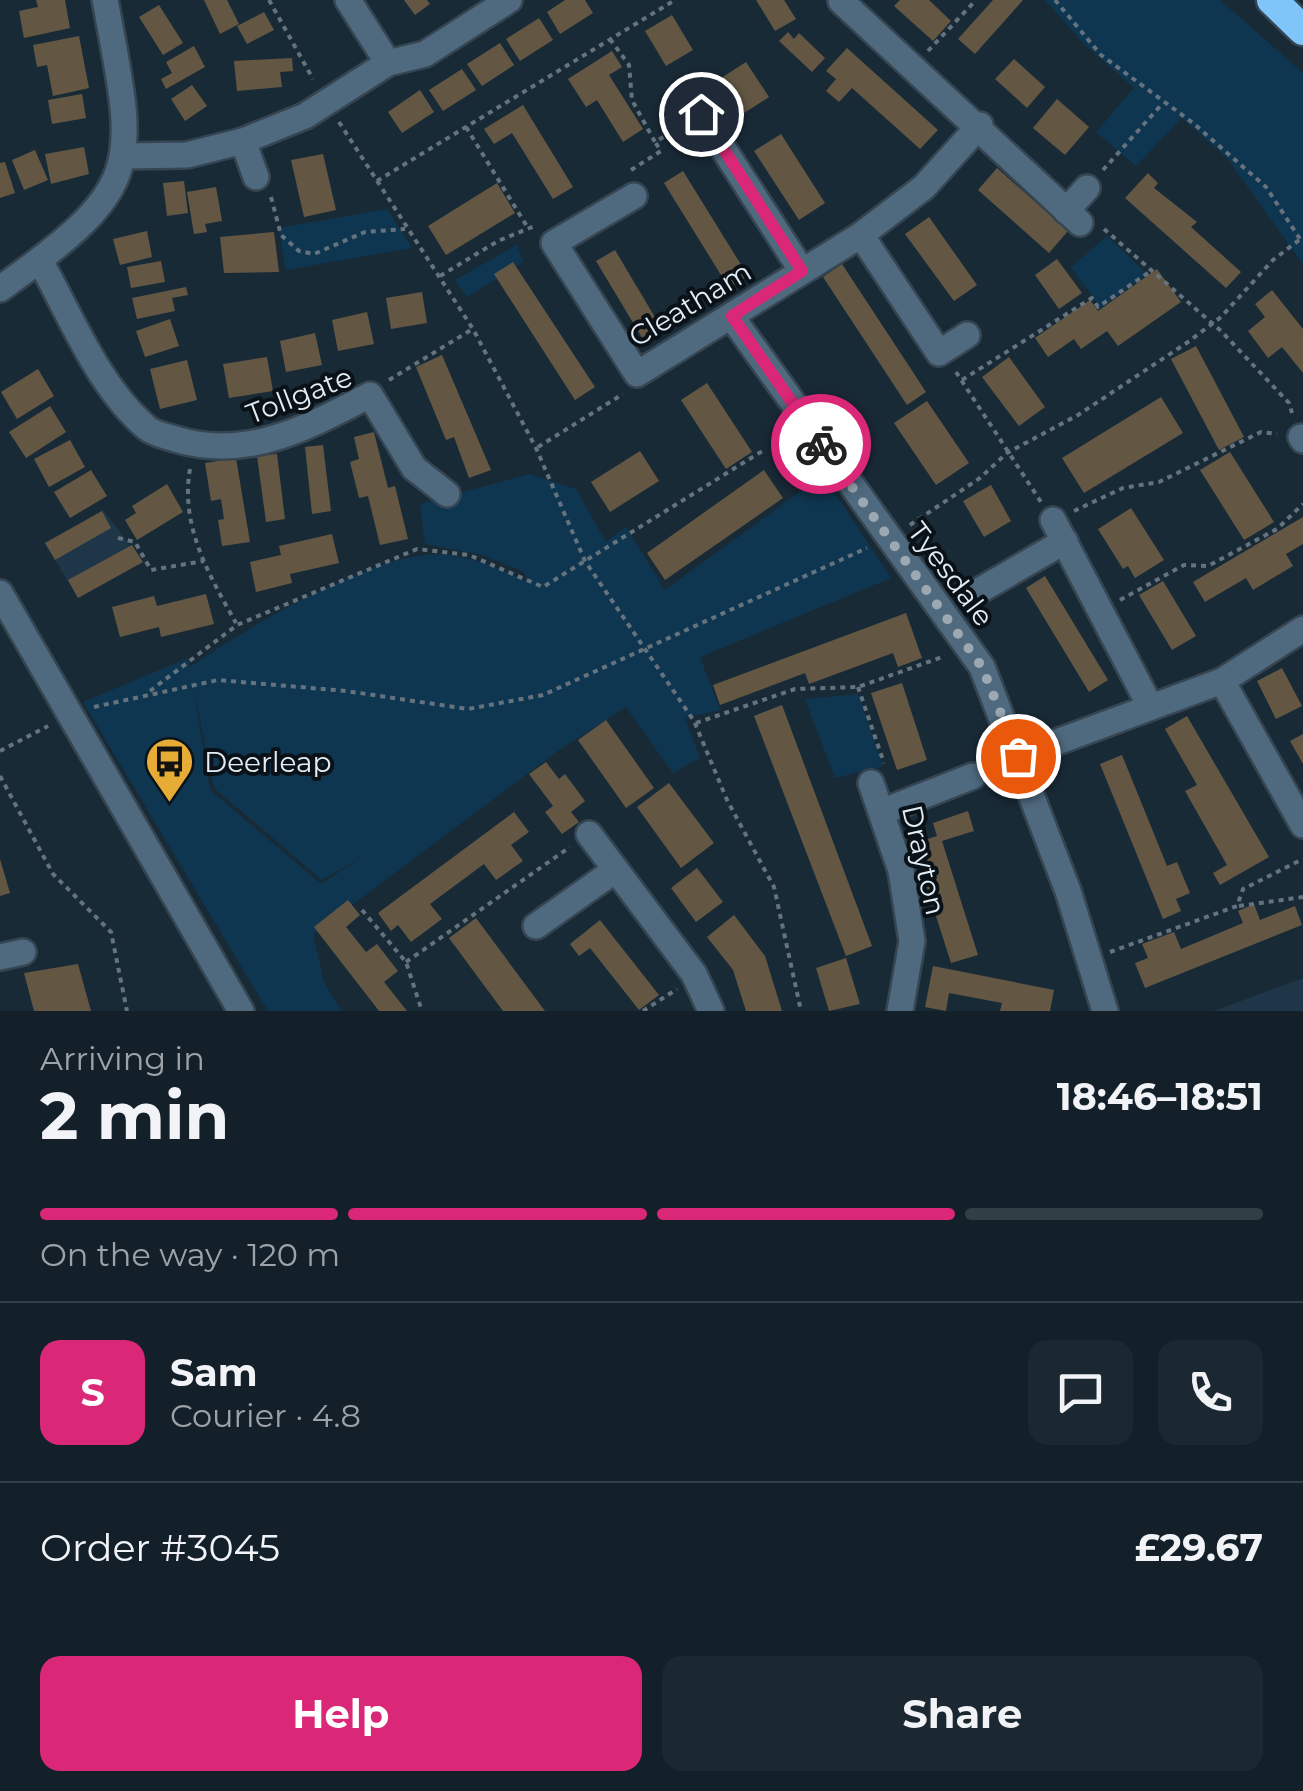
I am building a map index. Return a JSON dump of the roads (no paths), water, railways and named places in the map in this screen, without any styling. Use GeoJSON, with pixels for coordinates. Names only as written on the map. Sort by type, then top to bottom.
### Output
{"type":"FeatureCollection","features":[{"type":"Feature","properties":{"kind":"highway"},"geometry":{"type":"LineString","coordinates":[[1272,0],[1303,30]]}},
{"type":"Feature","properties":{"kind":"street"},"geometry":{"type":"LineString","coordinates":[[0,289],[40,261],[98,211],[115,186],[126,156],[121,82],[106,0]]}},
{"type":"Feature","properties":{"kind":"street"},"geometry":{"type":"LineString","coordinates":[[348,0],[388,64]]}},
{"type":"Feature","properties":{"kind":"street"},"geometry":{"type":"LineString","coordinates":[[126,156],[187,155],[243,141],[329,106],[388,64],[425,54],[509,0]]}},
{"type":"Feature","properties":{"kind":"street"},"geometry":{"type":"LineString","coordinates":[[841,1],[980,126],[1073,217],[1087,188]]}},
{"type":"Feature","properties":{"kind":"street"},"geometry":{"type":"LineString","coordinates":[[698,109],[802,271]]}},
{"type":"Feature","properties":{"kind":"street","name":"Cleatham"},"geometry":{"type":"LineString","coordinates":[[634,196],[554,243],[637,374],[861,235],[924,186],[980,126]]}},
{"type":"Feature","properties":{"kind":"street"},"geometry":{"type":"LineString","coordinates":[[243,141],[256,177]]}},
{"type":"Feature","properties":{"kind":"street"},"geometry":{"type":"LineString","coordinates":[[861,235],[939,353],[967,335]]}},
{"type":"Feature","properties":{"kind":"street","name":"Tollgate"},"geometry":{"type":"LineString","coordinates":[[40,261],[114,390],[149,430],[194,445],[245,448],[300,431],[370,395],[414,468],[447,494]]}},
{"type":"Feature","properties":{"kind":"street","name":"Tyesdale"},"geometry":{"type":"LineString","coordinates":[[732,316],[887,539],[982,667],[1091,959],[1105,1011]]}},
{"type":"Feature","properties":{"kind":"street"},"geometry":{"type":"LineString","coordinates":[[970,596],[1059,531],[1150,706]]}},
{"type":"Feature","properties":{"kind":"street"},"geometry":{"type":"LineString","coordinates":[[0,593],[64,716],[241,1011]]}},
{"type":"Feature","properties":{"kind":"street"},"geometry":{"type":"LineString","coordinates":[[1018,756],[1222,680],[1303,629]]}},
{"type":"Feature","properties":{"kind":"street"},"geometry":{"type":"LineString","coordinates":[[1222,680],[1303,825]]}},
{"type":"Feature","properties":{"kind":"street"},"geometry":{"type":"LineString","coordinates":[[884,811],[973,776]]}},
{"type":"Feature","properties":{"kind":"street","name":"Drayton"},"geometry":{"type":"LineString","coordinates":[[871,783],[884,811],[901,871],[912,940],[900,1011]]}},
{"type":"Feature","properties":{"kind":"street"},"geometry":{"type":"LineString","coordinates":[[589,834],[696,978],[711,1011]]}},
{"type":"Feature","properties":{"kind":"street"},"geometry":{"type":"LineString","coordinates":[[536,926],[614,871]]}},
{"type":"Feature","properties":{"kind":"place","name":"Deerleap"},"geometry":{"type":"Point","coordinates":[169,804]}}]}
